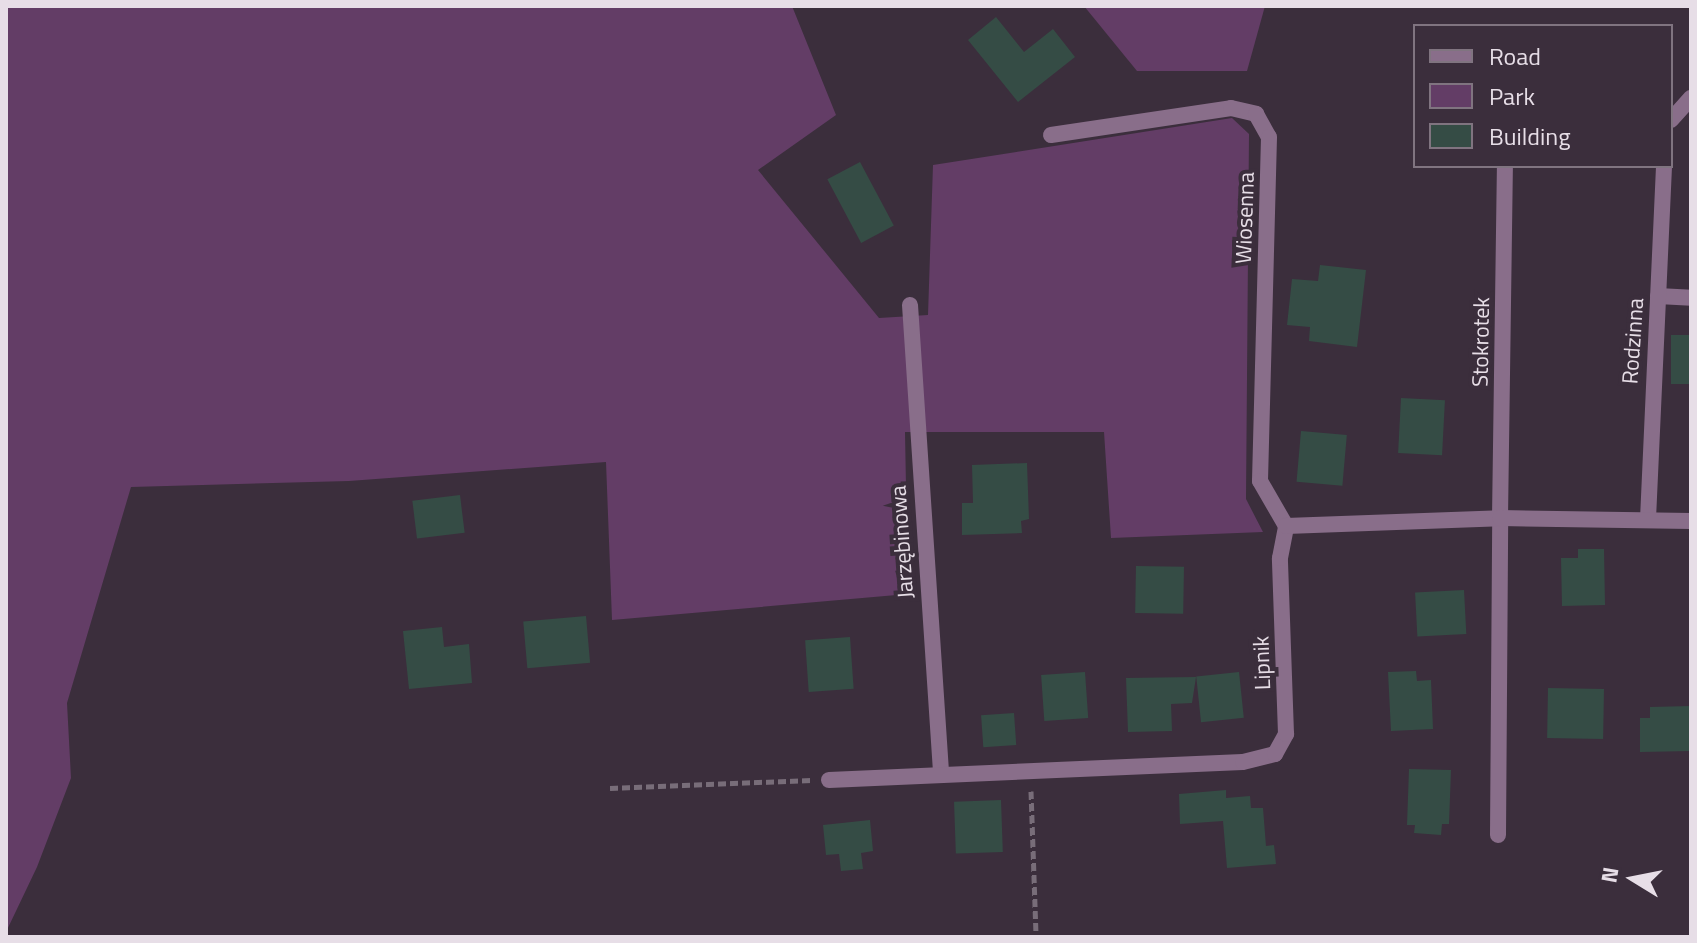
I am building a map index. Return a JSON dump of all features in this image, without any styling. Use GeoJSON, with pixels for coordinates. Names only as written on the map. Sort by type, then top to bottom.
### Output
{"type":"FeatureCollection","features":[{"type":"Feature","properties":{"kind":"street"},"geometry":{"type":"LineString","coordinates":[[1673,118],[1691,98]]}},
{"type":"Feature","properties":{"kind":"street","name":"Wiosenna"},"geometry":{"type":"LineString","coordinates":[[1051,135],[1231,108],[1256,114],[1269,137],[1260,481],[1286,526]]}},
{"type":"Feature","properties":{"kind":"street","name":"Stokrotek"},"geometry":{"type":"LineString","coordinates":[[1498,835],[1505,168]]}},
{"type":"Feature","properties":{"kind":"street","name":"Rodzinna"},"geometry":{"type":"LineString","coordinates":[[1648,519],[1664,168]]}},
{"type":"Feature","properties":{"kind":"street"},"geometry":{"type":"LineString","coordinates":[[1658,296],[1691,298]]}},
{"type":"Feature","properties":{"kind":"street","name":"Jarzębinowa"},"geometry":{"type":"LineString","coordinates":[[910,305],[941,775]]}},
{"type":"Feature","properties":{"kind":"street"},"geometry":{"type":"LineString","coordinates":[[1286,526],[1500,518],[1691,521]]}},
{"type":"Feature","properties":{"kind":"street","name":"Lipnik"},"geometry":{"type":"LineString","coordinates":[[829,780],[1031,774],[1243,762],[1275,754],[1286,734],[1280,558],[1286,526]]}},
{"type":"Feature","properties":{"kind":"path"},"geometry":{"type":"LineString","coordinates":[[1031,774],[1036,937]]}},
{"type":"Feature","properties":{"kind":"path"},"geometry":{"type":"LineString","coordinates":[[610,788],[829,780]]}},
{"type":"Feature","properties":{"kind":"green space"},"geometry":{"type":"Polygon","coordinates":[[[6,6],[792,6],[836,115],[758,170],[879,318],[928,315],[933,165],[1232,118],[1249,134],[1246,499],[1263,532],[1111,538],[1104,432],[905,432],[908,594],[612,620],[606,462],[349,481],[131,487],[67,703],[71,778],[37,867],[6,932],[6,6]]]}},
{"type":"Feature","properties":{"kind":"green space"},"geometry":{"type":"Polygon","coordinates":[[[1084,6],[1265,6],[1247,71],[1137,71],[1084,6]]]}},
{"type":"Feature","properties":{"kind":"building"},"geometry":{"type":"Polygon","coordinates":[[[996,17],[1024,52],[1053,29],[1075,57],[1018,102],[968,40],[996,17]]]}},
{"type":"Feature","properties":{"kind":"building"},"geometry":{"type":"Polygon","coordinates":[[[860,162],[894,226],[861,243],[827,179],[860,162]]]}},
{"type":"Feature","properties":{"kind":"building"},"geometry":{"type":"Polygon","coordinates":[[[1320,265],[1366,270],[1357,347],[1309,341],[1310,327],[1287,325],[1292,279],[1318,281],[1320,265]]]}},
{"type":"Feature","properties":{"kind":"building"},"geometry":{"type":"Polygon","coordinates":[[[1671,335],[1691,335],[1691,384],[1671,384],[1671,335]]]}},
{"type":"Feature","properties":{"kind":"building"},"geometry":{"type":"Polygon","coordinates":[[[1401,398],[1445,400],[1442,455],[1398,453],[1401,398]]]}},
{"type":"Feature","properties":{"kind":"building"},"geometry":{"type":"Polygon","coordinates":[[[1301,431],[1347,435],[1342,486],[1297,482],[1301,431]]]}},
{"type":"Feature","properties":{"kind":"building"},"geometry":{"type":"Polygon","coordinates":[[[1027,463],[1029,519],[1021,521],[1022,533],[962,535],[962,503],[973,503],[972,465],[1027,463]]]}},
{"type":"Feature","properties":{"kind":"building"},"geometry":{"type":"Polygon","coordinates":[[[460,495],[465,533],[417,539],[412,501],[460,495]]]}},
{"type":"Feature","properties":{"kind":"building"},"geometry":{"type":"Polygon","coordinates":[[[1578,549],[1604,549],[1605,605],[1562,606],[1561,558],[1578,558],[1578,549]]]}},
{"type":"Feature","properties":{"kind":"building"},"geometry":{"type":"Polygon","coordinates":[[[1136,566],[1184,567],[1183,614],[1135,613],[1136,566]]]}},
{"type":"Feature","properties":{"kind":"building"},"geometry":{"type":"Polygon","coordinates":[[[1464,590],[1466,634],[1417,637],[1415,593],[1464,590]]]}},
{"type":"Feature","properties":{"kind":"building"},"geometry":{"type":"Polygon","coordinates":[[[586,616],[590,663],[527,668],[523,621],[586,616]]]}},
{"type":"Feature","properties":{"kind":"building"},"geometry":{"type":"Polygon","coordinates":[[[442,627],[444,647],[469,644],[472,683],[409,689],[403,631],[442,627]]]}},
{"type":"Feature","properties":{"kind":"building"},"geometry":{"type":"Polygon","coordinates":[[[850,637],[854,689],[809,692],[805,640],[850,637]]]}},
{"type":"Feature","properties":{"kind":"building"},"geometry":{"type":"Polygon","coordinates":[[[1416,671],[1417,681],[1431,680],[1433,729],[1391,731],[1388,672],[1416,671]]]}},
{"type":"Feature","properties":{"kind":"building"},"geometry":{"type":"Polygon","coordinates":[[[1085,672],[1088,718],[1044,721],[1041,675],[1085,672]]]}},
{"type":"Feature","properties":{"kind":"building"},"geometry":{"type":"Polygon","coordinates":[[[1239,672],[1244,718],[1201,722],[1196,676],[1239,672]]]}},
{"type":"Feature","properties":{"kind":"building"},"geometry":{"type":"Polygon","coordinates":[[[1196,677],[1192,703],[1171,704],[1172,731],[1128,732],[1126,678],[1196,677]]]}},
{"type":"Feature","properties":{"kind":"building"},"geometry":{"type":"Polygon","coordinates":[[[1548,688],[1604,689],[1603,739],[1547,738],[1548,688]]]}},
{"type":"Feature","properties":{"kind":"building"},"geometry":{"type":"Polygon","coordinates":[[[1691,706],[1691,751],[1640,752],[1640,718],[1650,718],[1650,707],[1691,706]]]}},
{"type":"Feature","properties":{"kind":"building"},"geometry":{"type":"Polygon","coordinates":[[[1014,713],[1016,745],[983,747],[981,715],[1014,713]]]}},
{"type":"Feature","properties":{"kind":"building"},"geometry":{"type":"Polygon","coordinates":[[[1409,769],[1451,770],[1449,824],[1442,824],[1441,835],[1414,833],[1415,825],[1407,825],[1409,769]]]}},
{"type":"Feature","properties":{"kind":"building"},"geometry":{"type":"Polygon","coordinates":[[[1226,790],[1226,798],[1250,796],[1251,808],[1263,808],[1266,846],[1274,845],[1276,864],[1227,868],[1223,821],[1180,824],[1179,794],[1226,790]]]}},
{"type":"Feature","properties":{"kind":"building"},"geometry":{"type":"Polygon","coordinates":[[[1001,800],[1003,852],[956,854],[954,802],[1001,800]]]}},
{"type":"Feature","properties":{"kind":"building"},"geometry":{"type":"Polygon","coordinates":[[[870,820],[873,851],[861,853],[863,869],[841,871],[839,854],[826,855],[823,825],[870,820]]]}}]}
